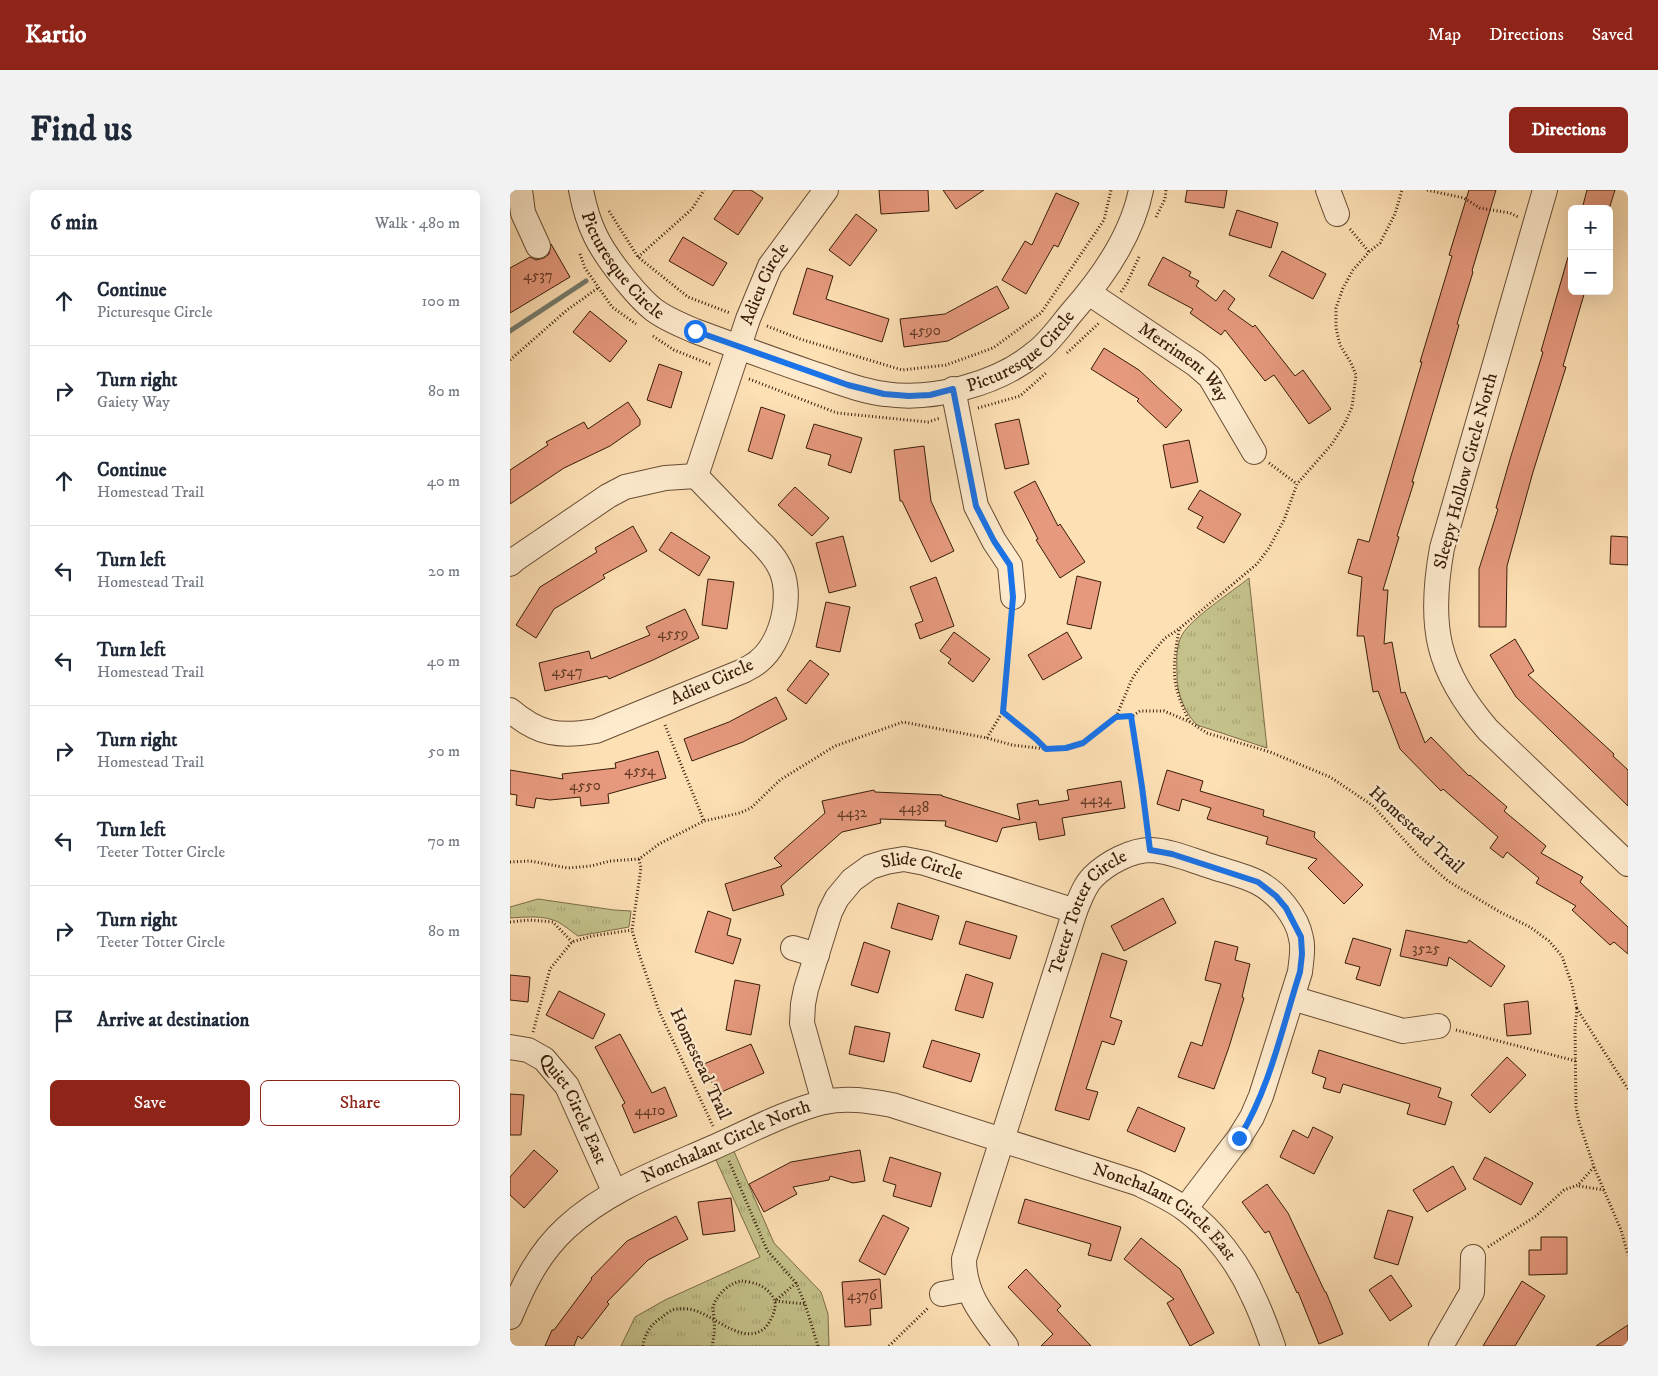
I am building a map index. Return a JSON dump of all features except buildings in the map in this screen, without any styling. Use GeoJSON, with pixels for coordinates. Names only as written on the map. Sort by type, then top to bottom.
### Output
{"type":"FeatureCollection","features":[{"type":"Feature","properties":{"kind":"street"},"geometry":{"type":"LineString","coordinates":[[520,190],[523,213],[538,246]]}},
{"type":"Feature","properties":{"kind":"street","name":"Picturesque Circle"},"geometry":{"type":"LineString","coordinates":[[581,190],[584,208],[604,254],[636,294],[654,310],[674,322],[740,348],[848,385],[884,394],[909,396],[930,395],[979,384],[1020,364],[1036,353],[1089,293],[1124,238],[1133,218],[1141,190]]}},
{"type":"Feature","properties":{"kind":"street","name":"Adieu Circle"},"geometry":{"type":"LineString","coordinates":[[510,710],[539,730],[557,735],[596,731],[743,671],[760,661],[771,647],[781,628],[785,608],[786,589],[780,566],[766,548],[696,476],[740,348],[748,319],[770,266],[826,190]]}},
{"type":"Feature","properties":{"kind":"street"},"geometry":{"type":"LineString","coordinates":[[1328,190],[1337,214]]}},
{"type":"Feature","properties":{"kind":"street","name":"Sleepy Hollow Circle North"},"geometry":{"type":"LineString","coordinates":[[1545,190],[1442,548],[1436,589],[1435,620],[1446,664],[1468,707],[1488,730],[1628,864]]}},
{"type":"Feature","properties":{"kind":"street","name":"Merriment Way"},"geometry":{"type":"LineString","coordinates":[[1089,293],[1195,364],[1210,377],[1254,452]]}},
{"type":"Feature","properties":{"kind":"street"},"geometry":{"type":"LineString","coordinates":[[953,389],[976,506],[994,541],[1010,565],[1013,597]]}},
{"type":"Feature","properties":{"kind":"street"},"geometry":{"type":"LineString","coordinates":[[510,564],[516,558],[608,496],[625,487],[665,478],[696,476]]}},
{"type":"Feature","properties":{"kind":"street","name":"Teeter Totter Circle"},"geometry":{"type":"LineString","coordinates":[[1006,1346],[976,1306],[964,1274],[964,1259],[1082,892],[1093,878],[1116,860],[1131,854],[1150,850],[1172,854],[1258,882],[1276,896],[1286,908],[1301,937],[1300,972],[1261,1096],[1252,1118],[1185,1209]]}},
{"type":"Feature","properties":{"kind":"street","name":"Slide Circle"},"geometry":{"type":"LineString","coordinates":[[824,1102],[802,1023],[803,1004],[830,912],[852,880],[870,867],[886,862],[904,860],[925,863],[1075,910]]}},
{"type":"Feature","properties":{"kind":"street"},"geometry":{"type":"LineString","coordinates":[[793,948],[817,955]]}},
{"type":"Feature","properties":{"kind":"street"},"geometry":{"type":"LineString","coordinates":[[1292,998],[1403,1031],[1438,1026]]}},
{"type":"Feature","properties":{"kind":"street","name":"Quiet Circle East"},"geometry":{"type":"LineString","coordinates":[[519,1048],[544,1059],[567,1086],[616,1194]]}},
{"type":"Feature","properties":{"kind":"street","name":"Nonchalant Circle North"},"geometry":{"type":"LineString","coordinates":[[510,1317],[524,1284],[537,1261],[566,1228],[590,1209],[654,1173],[797,1111],[824,1102],[867,1101],[892,1105],[1001,1140]]}},
{"type":"Feature","properties":{"kind":"street","name":"Nonchalant Circle East"},"geometry":{"type":"LineString","coordinates":[[1001,1140],[1137,1183],[1163,1195],[1185,1209],[1223,1247],[1238,1269],[1253,1295],[1273,1346]]}},
{"type":"Feature","properties":{"kind":"street"},"geometry":{"type":"LineString","coordinates":[[1441,1346],[1472,1292],[1473,1257]]}},
{"type":"Feature","properties":{"kind":"street"},"geometry":{"type":"LineString","coordinates":[[942,1294],[969,1290]]}},
{"type":"Feature","properties":{"kind":"path"},"geometry":{"type":"LineString","coordinates":[[638,257],[692,208],[704,190]]}},
{"type":"Feature","properties":{"kind":"path"},"geometry":{"type":"LineString","coordinates":[[607,209],[638,257],[688,298],[800,339],[902,370],[946,365],[993,348],[1041,313],[1104,220],[1110,190]]}},
{"type":"Feature","properties":{"kind":"path"},"geometry":{"type":"LineString","coordinates":[[1154,224],[1165,198],[1166,190]]}},
{"type":"Feature","properties":{"kind":"path"},"geometry":{"type":"LineString","coordinates":[[510,862],[530,861],[568,868],[591,866],[610,861],[639,859],[659,844],[704,822],[740,813],[751,808],[780,780],[835,746],[903,722],[987,738],[1012,745],[1046,749],[1066,748],[1083,743],[1116,717],[1132,680],[1140,667],[1165,638],[1179,629],[1257,564],[1269,548],[1284,520],[1297,484],[1332,444],[1345,423],[1352,407],[1356,375],[1340,345],[1336,328],[1336,308],[1343,288],[1353,270],[1380,243],[1395,214],[1402,190]]}},
{"type":"Feature","properties":{"kind":"path"},"geometry":{"type":"LineString","coordinates":[[1427,190],[1464,198],[1480,208],[1510,213],[1535,224]]}},
{"type":"Feature","properties":{"kind":"path"},"geometry":{"type":"LineString","coordinates":[[1337,214],[1369,252]]}},
{"type":"Feature","properties":{"kind":"path"},"geometry":{"type":"LineString","coordinates":[[1062,358],[1097,326],[1127,283],[1142,249]]}},
{"type":"Feature","properties":{"kind":"path"},"geometry":{"type":"LineString","coordinates":[[579,251],[585,268],[612,307],[643,329]]}},
{"type":"Feature","properties":{"kind":"path"},"geometry":{"type":"LineString","coordinates":[[510,360],[567,310],[598,288]]}},
{"type":"Feature","properties":{"kind":"path"},"geometry":{"type":"LineString","coordinates":[[651,334],[674,350],[838,413],[928,422],[1020,396],[1048,370]]}},
{"type":"Feature","properties":{"kind":"path"},"geometry":{"type":"LineString","coordinates":[[1254,452],[1297,484]]}},
{"type":"Feature","properties":{"kind":"path"},"geometry":{"type":"LineString","coordinates":[[987,738],[1003,712],[1013,597]]}},
{"type":"Feature","properties":{"kind":"path"},"geometry":{"type":"LineString","coordinates":[[1179,629],[1173,665],[1175,684],[1181,706],[1190,722]]}},
{"type":"Feature","properties":{"kind":"path"},"geometry":{"type":"LineString","coordinates":[[658,706],[704,822]]}},
{"type":"Feature","properties":{"kind":"path","name":"Homestead Trail"},"geometry":{"type":"LineString","coordinates":[[1116,717],[1131,716],[1140,711],[1164,711],[1190,722],[1207,733],[1270,752],[1330,777],[1372,805],[1418,855],[1448,881],[1500,912],[1530,927],[1549,941],[1562,956],[1572,985],[1577,1009],[1575,1028],[1576,1107],[1579,1122],[1594,1167],[1621,1230],[1628,1255]]}},
{"type":"Feature","properties":{"kind":"path"},"geometry":{"type":"LineString","coordinates":[[1003,712],[1046,749]]}},
{"type":"Feature","properties":{"kind":"path"},"geometry":{"type":"LineString","coordinates":[[1131,716],[1150,850]]}},
{"type":"Feature","properties":{"kind":"path","name":"Homestead Trail"},"geometry":{"type":"LineString","coordinates":[[639,859],[641,868],[632,930],[638,954],[659,1011],[722,1144],[767,1250],[796,1283],[805,1304],[818,1346]]}},
{"type":"Feature","properties":{"kind":"path"},"geometry":{"type":"LineString","coordinates":[[510,922],[530,920],[553,922],[572,942]]}},
{"type":"Feature","properties":{"kind":"path"},"geometry":{"type":"LineString","coordinates":[[519,1048],[550,969],[572,942],[592,936],[632,930]]}},
{"type":"Feature","properties":{"kind":"path","name":"Homestead Trail"},"geometry":{"type":"LineString","coordinates":[[1577,1009],[1628,1089]]}},
{"type":"Feature","properties":{"kind":"path"},"geometry":{"type":"LineString","coordinates":[[1438,1026],[1576,1061]]}},
{"type":"Feature","properties":{"kind":"path"},"geometry":{"type":"LineString","coordinates":[[1578,1186],[1594,1167]]}},
{"type":"Feature","properties":{"kind":"path"},"geometry":{"type":"LineString","coordinates":[[1473,1257],[1536,1216],[1564,1190],[1578,1186],[1604,1190]]}},
{"type":"Feature","properties":{"kind":"path"},"geometry":{"type":"LineString","coordinates":[[644,1346],[647,1331],[657,1320],[675,1309],[686,1308],[698,1311],[714,1320],[730,1332],[751,1336],[762,1332],[771,1321],[774,1310],[775,1301],[769,1290],[757,1284],[742,1281],[728,1287],[718,1296],[713,1308],[714,1320],[714,1336],[712,1346]]}},
{"type":"Feature","properties":{"kind":"path"},"geometry":{"type":"LineString","coordinates":[[775,1301],[796,1283]]}},
{"type":"Feature","properties":{"kind":"path"},"geometry":{"type":"LineString","coordinates":[[889,1346],[942,1294]]}},
{"type":"Feature","properties":{"kind":"path"},"geometry":{"type":"LineString","coordinates":[[775,1301],[805,1304]]}},
{"type":"Feature","properties":{"kind":"green space"},"geometry":{"type":"Polygon","coordinates":[[[1249,578],[1267,748],[1197,725],[1185,709],[1177,683],[1177,650],[1182,635],[1203,613],[1249,578]]]}},
{"type":"Feature","properties":{"kind":"green space"},"geometry":{"type":"Polygon","coordinates":[[[538,899],[631,911],[629,927],[578,936],[561,924],[547,918],[510,918],[510,907],[538,899]]]}},
{"type":"Feature","properties":{"kind":"green space"},"geometry":{"type":"Polygon","coordinates":[[[729,1140],[774,1243],[821,1292],[828,1314],[829,1346],[621,1346],[635,1317],[665,1300],[760,1257],[711,1149],[729,1140]]]}},
{"type":"Feature","properties":{"kind":"waterway"},"geometry":{"type":"LineString","coordinates":[[510,331],[586,281]]}},
{"type":"Feature","properties":{"kind":"route"},"geometry":{"type":"LineString","coordinates":[[695,331],[848,385],[884,394],[930,395],[953,389],[976,506],[994,541],[1010,565],[1013,597],[1003,712],[1046,749],[1066,748],[1083,743],[1116,717],[1131,716],[1150,850],[1172,854],[1258,882],[1276,896],[1286,908],[1301,937],[1300,972],[1261,1096],[1252,1118],[1239,1138]]}}]}
